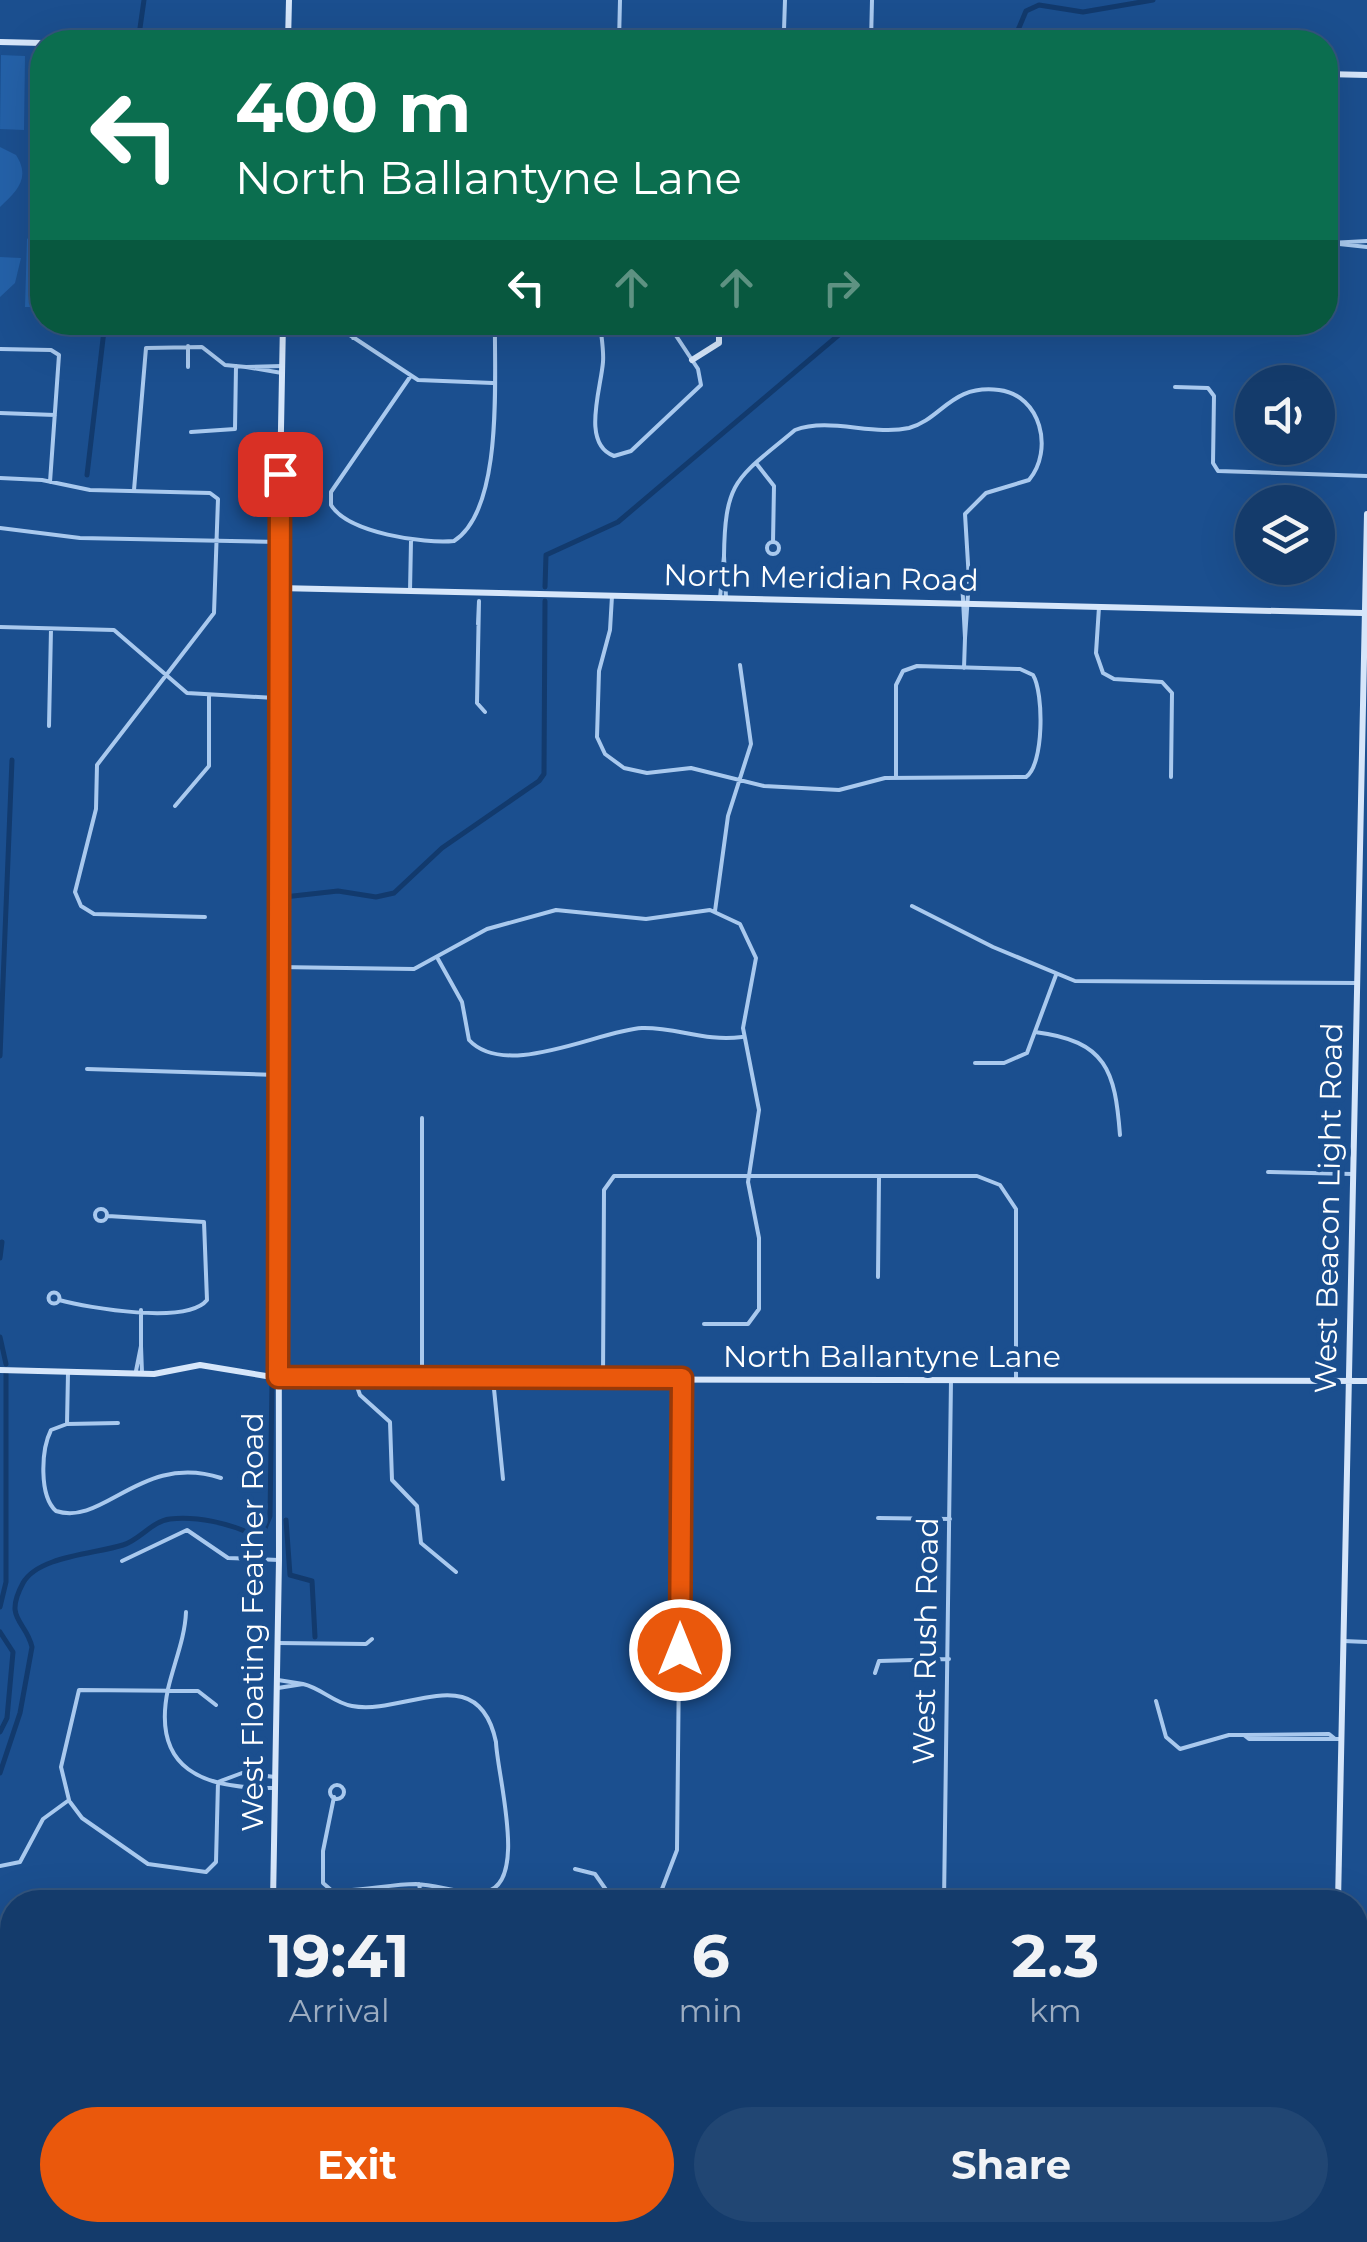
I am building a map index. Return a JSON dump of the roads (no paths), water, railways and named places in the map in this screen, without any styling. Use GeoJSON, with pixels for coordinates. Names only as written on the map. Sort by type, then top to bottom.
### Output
{"type":"FeatureCollection","features":[{"type":"Feature","properties":{"kind":"main road"},"geometry":{"type":"LineString","coordinates":[[288,30],[289,0]]}},
{"type":"Feature","properties":{"kind":"main road"},"geometry":{"type":"LineString","coordinates":[[0,42],[30,43]]}},
{"type":"Feature","properties":{"kind":"main road"},"geometry":{"type":"LineString","coordinates":[[1338,74],[1367,75]]}},
{"type":"Feature","properties":{"kind":"main road","name":"West Floating Feather Road"},"geometry":{"type":"LineString","coordinates":[[273,1890],[279,1560],[278,588],[283,335]]}},
{"type":"Feature","properties":{"kind":"main road"},"geometry":{"type":"LineString","coordinates":[[692,360],[719,343],[719,335]]}},
{"type":"Feature","properties":{"kind":"main road","name":"West Beacon Light Road"},"geometry":{"type":"LineString","coordinates":[[1338,1890],[1338,1738],[1367,514]]}},
{"type":"Feature","properties":{"kind":"main road","name":"North Meridian Road"},"geometry":{"type":"LineString","coordinates":[[278,588],[479,597],[723,598],[1363,613]]}},
{"type":"Feature","properties":{"kind":"main road","name":"North Ballantyne Lane"},"geometry":{"type":"LineString","coordinates":[[0,1370],[139,1373],[216,1365],[278,1377],[1367,1382]]}},
{"type":"Feature","properties":{"kind":"street"},"geometry":{"type":"LineString","coordinates":[[619,30],[620,0]]}},
{"type":"Feature","properties":{"kind":"street"},"geometry":{"type":"LineString","coordinates":[[784,30],[785,0]]}},
{"type":"Feature","properties":{"kind":"street"},"geometry":{"type":"LineString","coordinates":[[871,30],[872,0]]}},
{"type":"Feature","properties":{"kind":"street"},"geometry":{"type":"LineString","coordinates":[[1338,243],[1367,244]]}},
{"type":"Feature","properties":{"kind":"street"},"geometry":{"type":"LineString","coordinates":[[349,335],[410,377],[494,383]]}},
{"type":"Feature","properties":{"kind":"street"},"geometry":{"type":"LineString","coordinates":[[410,377],[331,492],[331,506],[342,517],[411,540],[454,540],[466,531],[490,477],[495,335]]}},
{"type":"Feature","properties":{"kind":"street"},"geometry":{"type":"LineString","coordinates":[[601,335],[597,438],[604,452],[620,456],[698,390],[701,377],[676,335]]}},
{"type":"Feature","properties":{"kind":"street"},"geometry":{"type":"LineString","coordinates":[[188,346],[188,367]]}},
{"type":"Feature","properties":{"kind":"street"},"geometry":{"type":"LineString","coordinates":[[134,492],[146,348],[202,346],[225,366],[282,369]]}},
{"type":"Feature","properties":{"kind":"street"},"geometry":{"type":"LineString","coordinates":[[0,348],[58,352],[50,482]]}},
{"type":"Feature","properties":{"kind":"street"},"geometry":{"type":"LineString","coordinates":[[191,432],[233,431],[236,366]]}},
{"type":"Feature","properties":{"kind":"street"},"geometry":{"type":"LineString","coordinates":[[1175,386],[1208,388],[1214,396],[1212,463],[1218,471],[1367,476]]}},
{"type":"Feature","properties":{"kind":"street"},"geometry":{"type":"LineString","coordinates":[[723,598],[728,495],[756,463],[799,428],[906,428],[953,398],[1000,390],[1018,397],[1038,420],[1042,451],[1034,474],[1020,485],[986,493],[965,514],[964,668]]}},
{"type":"Feature","properties":{"kind":"street"},"geometry":{"type":"LineString","coordinates":[[0,414],[56,414]]}},
{"type":"Feature","properties":{"kind":"street"},"geometry":{"type":"LineString","coordinates":[[756,463],[774,486],[773,542]]}},
{"type":"Feature","properties":{"kind":"street"},"geometry":{"type":"LineString","coordinates":[[0,478],[216,496],[216,608],[99,760],[96,809],[75,882],[81,906],[99,914],[205,917]]}},
{"type":"Feature","properties":{"kind":"street"},"geometry":{"type":"LineString","coordinates":[[0,528],[80,538],[279,542]]}},
{"type":"Feature","properties":{"kind":"street"},"geometry":{"type":"LineString","coordinates":[[410,591],[411,540]]}},
{"type":"Feature","properties":{"kind":"street"},"geometry":{"type":"LineString","coordinates":[[612,596],[610,630],[599,670],[597,737],[605,754],[635,772],[690,768],[742,781],[839,790],[896,778],[1020,778],[1032,774],[1038,758],[1039,688],[1034,675],[1020,668],[917,666],[902,672],[896,685],[896,778]]}},
{"type":"Feature","properties":{"kind":"street"},"geometry":{"type":"LineString","coordinates":[[479,597],[478,704],[484,712]]}},
{"type":"Feature","properties":{"kind":"street"},"geometry":{"type":"LineString","coordinates":[[1099,607],[1096,662],[1103,673],[1114,679],[1162,682],[1172,693],[1171,776]]}},
{"type":"Feature","properties":{"kind":"street"},"geometry":{"type":"LineString","coordinates":[[0,627],[114,630],[187,694],[278,698]]}},
{"type":"Feature","properties":{"kind":"street"},"geometry":{"type":"LineString","coordinates":[[49,726],[51,629]]}},
{"type":"Feature","properties":{"kind":"street"},"geometry":{"type":"LineString","coordinates":[[716,910],[728,816],[742,781],[751,735],[740,665]]}},
{"type":"Feature","properties":{"kind":"street"},"geometry":{"type":"LineString","coordinates":[[175,806],[209,766],[210,696]]}},
{"type":"Feature","properties":{"kind":"street"},"geometry":{"type":"LineString","coordinates":[[912,906],[1056,975],[1092,983],[1356,984]]}},
{"type":"Feature","properties":{"kind":"street"},"geometry":{"type":"LineString","coordinates":[[278,967],[401,971],[438,959],[487,929],[538,913],[586,910],[646,919],[716,910],[740,924],[754,949],[744,1037],[759,1110],[748,1176],[759,1238],[757,1316],[748,1324],[704,1324]]}},
{"type":"Feature","properties":{"kind":"street"},"geometry":{"type":"LineString","coordinates":[[438,959],[462,1002],[469,1040],[479,1049],[548,1052],[642,1028],[702,1040],[744,1037]]}},
{"type":"Feature","properties":{"kind":"street"},"geometry":{"type":"LineString","coordinates":[[975,1064],[1004,1063],[1022,1057],[1030,1049],[1056,975]]}},
{"type":"Feature","properties":{"kind":"street"},"geometry":{"type":"LineString","coordinates":[[1035,1032],[1059,1036],[1104,1062],[1116,1086],[1120,1135]]}},
{"type":"Feature","properties":{"kind":"street"},"geometry":{"type":"LineString","coordinates":[[87,1069],[277,1075]]}},
{"type":"Feature","properties":{"kind":"street"},"geometry":{"type":"LineString","coordinates":[[422,1118],[422,1379]]}},
{"type":"Feature","properties":{"kind":"street"},"geometry":{"type":"LineString","coordinates":[[1268,1172],[1352,1174]]}},
{"type":"Feature","properties":{"kind":"street"},"geometry":{"type":"LineString","coordinates":[[878,1176],[878,1277]]}},
{"type":"Feature","properties":{"kind":"street"},"geometry":{"type":"LineString","coordinates":[[604,1379],[604,1190],[610,1179],[977,1176],[1006,1191],[1016,1216],[1016,1380]]}},
{"type":"Feature","properties":{"kind":"street"},"geometry":{"type":"LineString","coordinates":[[59,1300],[96,1310],[190,1312],[202,1306],[209,1292],[204,1222],[108,1216]]}},
{"type":"Feature","properties":{"kind":"street"},"geometry":{"type":"LineString","coordinates":[[139,1373],[141,1310]]}},
{"type":"Feature","properties":{"kind":"street"},"geometry":{"type":"LineString","coordinates":[[67,1424],[68,1372]]}},
{"type":"Feature","properties":{"kind":"street"},"geometry":{"type":"LineString","coordinates":[[354,1378],[360,1395],[390,1422],[392,1480],[417,1506],[424,1548],[456,1572]]}},
{"type":"Feature","properties":{"kind":"street"},"geometry":{"type":"LineString","coordinates":[[662,1890],[678,1846],[682,1378]]}},
{"type":"Feature","properties":{"kind":"street"},"geometry":{"type":"LineString","coordinates":[[493,1379],[503,1479]]}},
{"type":"Feature","properties":{"kind":"street","name":"West Rush Road"},"geometry":{"type":"LineString","coordinates":[[944,1890],[951,1380]]}},
{"type":"Feature","properties":{"kind":"street"},"geometry":{"type":"LineString","coordinates":[[118,1423],[67,1424],[51,1430],[46,1444],[46,1494],[56,1511],[71,1513],[103,1505],[137,1482],[168,1472],[221,1478]]}},
{"type":"Feature","properties":{"kind":"street"},"geometry":{"type":"LineString","coordinates":[[878,1518],[950,1519]]}},
{"type":"Feature","properties":{"kind":"street"},"geometry":{"type":"LineString","coordinates":[[122,1560],[187,1530],[228,1558],[279,1560]]}},
{"type":"Feature","properties":{"kind":"street"},"geometry":{"type":"LineString","coordinates":[[186,1612],[168,1690],[164,1729],[173,1756],[187,1770],[218,1782],[248,1790],[274,1788]]}},
{"type":"Feature","properties":{"kind":"street"},"geometry":{"type":"LineString","coordinates":[[278,1643],[366,1644],[372,1640]]}},
{"type":"Feature","properties":{"kind":"street"},"geometry":{"type":"LineString","coordinates":[[1343,1641],[1367,1642]]}},
{"type":"Feature","properties":{"kind":"street"},"geometry":{"type":"LineString","coordinates":[[876,1674],[879,1661],[949,1660]]}},
{"type":"Feature","properties":{"kind":"street"},"geometry":{"type":"LineString","coordinates":[[278,1684],[303,1684],[351,1706],[454,1694],[485,1712],[496,1742],[510,1865],[502,1884],[485,1890]]}},
{"type":"Feature","properties":{"kind":"street"},"geometry":{"type":"LineString","coordinates":[[216,1705],[198,1691],[79,1690],[61,1767],[69,1800],[82,1818],[148,1864],[174,1871],[213,1869],[218,1782]]}},
{"type":"Feature","properties":{"kind":"street"},"geometry":{"type":"LineString","coordinates":[[1156,1701],[1166,1737],[1180,1750],[1229,1735],[1329,1734],[1338,1738]]}},
{"type":"Feature","properties":{"kind":"street"},"geometry":{"type":"LineString","coordinates":[[218,1782],[242,1774],[274,1777]]}},
{"type":"Feature","properties":{"kind":"street"},"geometry":{"type":"LineString","coordinates":[[334,1797],[322,1851],[326,1887],[334,1890]]}},
{"type":"Feature","properties":{"kind":"street"},"geometry":{"type":"LineString","coordinates":[[0,1866],[13,1866],[47,1815],[69,1800]]}},
{"type":"Feature","properties":{"kind":"street"},"geometry":{"type":"LineString","coordinates":[[576,1869],[595,1874],[606,1890]]}},
{"type":"Feature","properties":{"kind":"street"},"geometry":{"type":"LineString","coordinates":[[348,1890],[419,1884],[464,1890]]}},
{"type":"Feature","properties":{"kind":"street"},"geometry":{"type":"LineString","coordinates":[[419,1884],[419,1890]]}},
{"type":"Feature","properties":{"kind":"waterway"},"geometry":{"type":"LineString","coordinates":[[140,30],[144,0]]}},
{"type":"Feature","properties":{"kind":"waterway"},"geometry":{"type":"LineString","coordinates":[[1018,30],[1026,11],[1039,5],[1083,12],[1153,0]]}},
{"type":"Feature","properties":{"kind":"waterway"},"geometry":{"type":"LineString","coordinates":[[87,475],[103,335]]}},
{"type":"Feature","properties":{"kind":"waterway"},"geometry":{"type":"LineString","coordinates":[[545,587],[546,555],[618,522],[839,335]]}},
{"type":"Feature","properties":{"kind":"waterway"},"geometry":{"type":"LineString","coordinates":[[284,897],[338,891],[376,897],[394,893],[442,848],[539,781],[544,774],[545,601]]}},
{"type":"Feature","properties":{"kind":"waterway"},"geometry":{"type":"LineString","coordinates":[[0,1056],[12,760]]}},
{"type":"Feature","properties":{"kind":"waterway"},"geometry":{"type":"LineString","coordinates":[[271,1070],[274,900]]}},
{"type":"Feature","properties":{"kind":"waterway"},"geometry":{"type":"LineString","coordinates":[[271,1077],[272,1370]]}},
{"type":"Feature","properties":{"kind":"waterway"},"geometry":{"type":"LineString","coordinates":[[0,1258],[2,1242]]}},
{"type":"Feature","properties":{"kind":"waterway"},"geometry":{"type":"LineString","coordinates":[[0,1337],[6,1364]]}},
{"type":"Feature","properties":{"kind":"waterway"},"geometry":{"type":"LineString","coordinates":[[0,1607],[6,1582],[6,1372]]}},
{"type":"Feature","properties":{"kind":"waterway"},"geometry":{"type":"LineString","coordinates":[[0,1773],[20,1713],[32,1647],[15,1612],[23,1583],[30,1574],[54,1561],[123,1545],[170,1519],[202,1520],[253,1535],[263,1533],[270,1516],[272,1382]]}},
{"type":"Feature","properties":{"kind":"waterway"},"geometry":{"type":"LineString","coordinates":[[286,1520],[290,1575],[312,1581],[315,1637]]}},
{"type":"Feature","properties":{"kind":"waterway"},"geometry":{"type":"LineString","coordinates":[[0,1632],[13,1652],[7,1718],[0,1732]]}}]}
